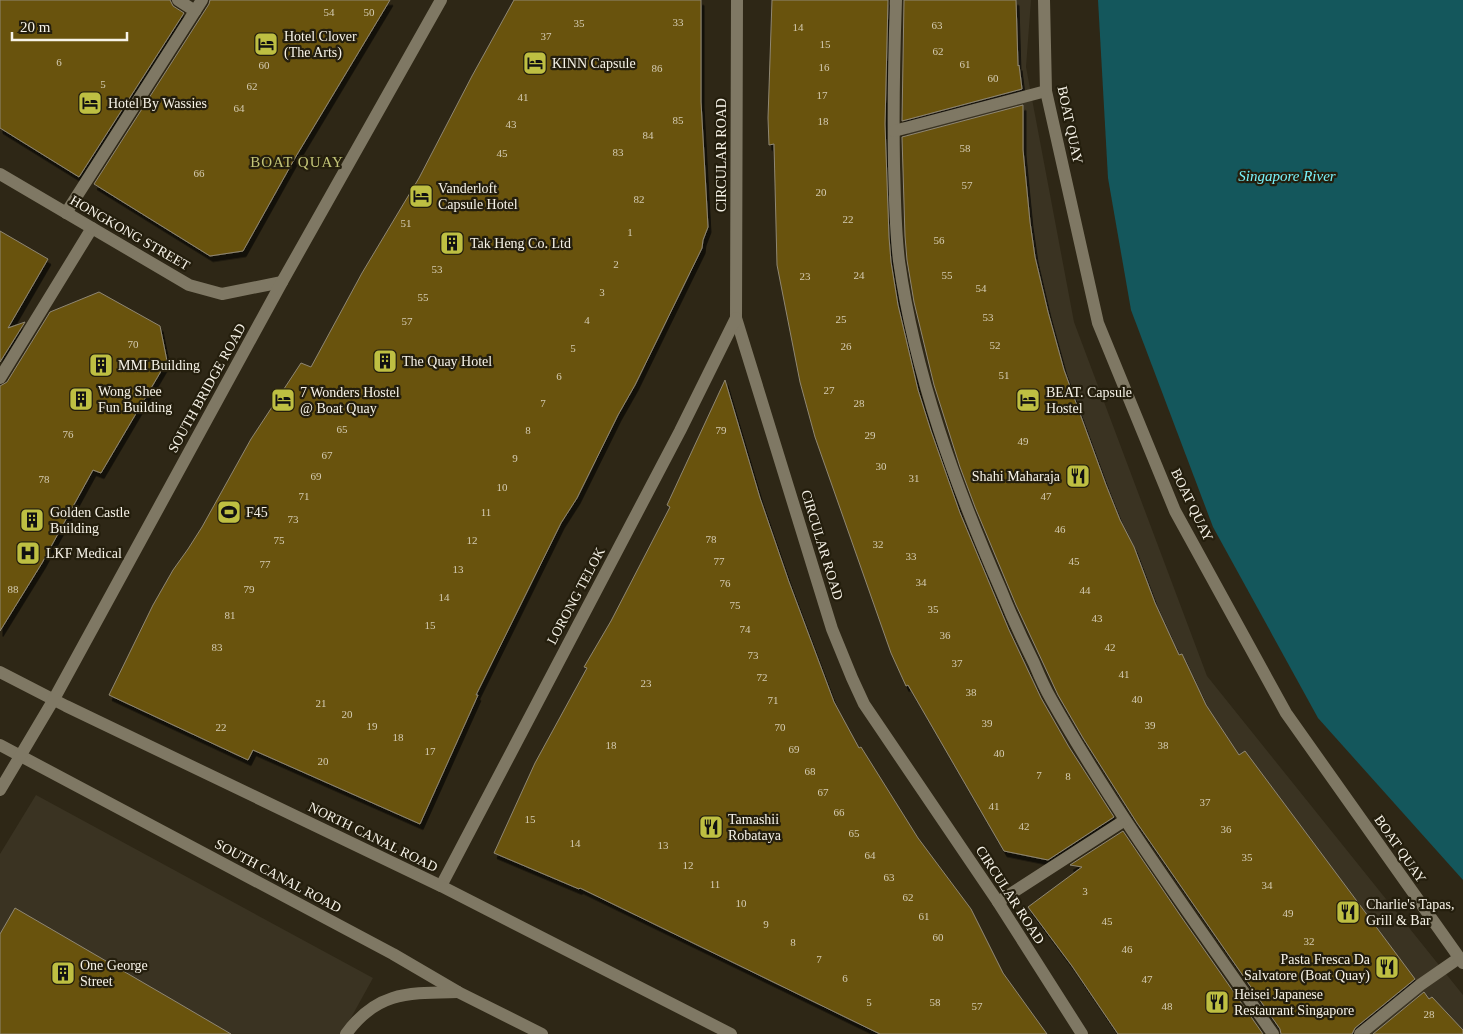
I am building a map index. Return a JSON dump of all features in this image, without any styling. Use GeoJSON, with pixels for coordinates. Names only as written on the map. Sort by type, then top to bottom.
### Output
{"type":"FeatureCollection","features":[{"type":"Feature","properties":{"kind":"street"},"geometry":{"type":"LineString","coordinates":[[66,213],[199,5],[178,0]]}},
{"type":"Feature","properties":{"kind":"street","name":"SOUTH BRIDGE ROAD"},"geometry":{"type":"LineString","coordinates":[[0,790],[54,699],[282,282],[441,0]]}},
{"type":"Feature","properties":{"kind":"street","name":"CIRCULAR ROAD"},"geometry":{"type":"LineString","coordinates":[[736,0],[736,318],[832,630],[864,704],[998,902],[1082,1034]]}},
{"type":"Feature","properties":{"kind":"street"},"geometry":{"type":"LineString","coordinates":[[896,0],[894,214],[899,261],[911,329],[936,418],[973,526],[1012,617],[1049,696],[1125,820],[1273,1034]]}},
{"type":"Feature","properties":{"kind":"street","name":"BOAT QUAY"},"geometry":{"type":"LineString","coordinates":[[1044,0],[1046,91],[1098,323],[1175,511],[1286,713],[1461,960]]}},
{"type":"Feature","properties":{"kind":"street"},"geometry":{"type":"LineString","coordinates":[[894,131],[1046,91]]}},
{"type":"Feature","properties":{"kind":"street","name":"HONGKONG STREET"},"geometry":{"type":"LineString","coordinates":[[0,174],[189,285],[222,294],[282,282]]}},
{"type":"Feature","properties":{"kind":"street"},"geometry":{"type":"LineString","coordinates":[[0,378],[92,228]]}},
{"type":"Feature","properties":{"kind":"street","name":"LORONG TELOK"},"geometry":{"type":"LineString","coordinates":[[441,886],[736,318]]}},
{"type":"Feature","properties":{"kind":"street","name":"NORTH CANAL ROAD"},"geometry":{"type":"LineString","coordinates":[[0,672],[441,886],[731,1034]]}},
{"type":"Feature","properties":{"kind":"street","name":"SOUTH CANAL ROAD"},"geometry":{"type":"LineString","coordinates":[[0,746],[393,954],[458,992],[542,1034]]}},
{"type":"Feature","properties":{"kind":"street"},"geometry":{"type":"LineString","coordinates":[[998,902],[1125,820]]}},
{"type":"Feature","properties":{"kind":"street"},"geometry":{"type":"LineString","coordinates":[[1360,1034],[1420,986],[1461,960]]}},
{"type":"Feature","properties":{"kind":"street"},"geometry":{"type":"LineString","coordinates":[[346,1034],[374,1005],[395,996],[412,993],[458,992]]}},
{"type":"Feature","properties":{"kind":"shaded area"},"geometry":{"type":"Polygon","coordinates":[[[904,0],[1031,0],[1026,67],[1074,322],[1207,676],[1463,995],[1463,1034],[1302,1034],[909,195],[904,0]]]}},
{"type":"Feature","properties":{"kind":"shaded area"},"geometry":{"type":"Polygon","coordinates":[[[36,795],[373,978],[342,1034],[0,1034],[0,854],[36,795]]]}},
{"type":"Feature","properties":{"kind":"water","name":"Singapore River"},"geometry":{"type":"Polygon","coordinates":[[[1098,0],[1463,0],[1463,880],[1318,718],[1213,527],[1131,310],[1108,178],[1098,0]]]}},
{"type":"Feature","properties":{"kind":"building"},"geometry":{"type":"Polygon","coordinates":[[[0,0],[170,0],[173,6],[184,13],[79,177],[0,128],[0,0]]]}},
{"type":"Feature","properties":{"kind":"building"},"geometry":{"type":"Polygon","coordinates":[[[210,0],[390,0],[295,158],[243,251],[210,256],[94,184],[210,0]]]}},
{"type":"Feature","properties":{"kind":"building"},"geometry":{"type":"Polygon","coordinates":[[[514,0],[701,0],[701,102],[708,227],[702,248],[635,385],[577,498],[561,523],[476,695],[478,695],[420,824],[253,750],[248,760],[109,695],[153,605],[173,570],[202,527],[251,439],[301,363],[311,367],[362,273],[419,178],[514,0]]]}},
{"type":"Feature","properties":{"kind":"building"},"geometry":{"type":"Polygon","coordinates":[[[772,0],[888,0],[885,124],[889,237],[898,305],[918,390],[960,513],[1009,630],[1041,698],[1069,747],[1114,817],[1048,860],[1004,851],[908,685],[906,686],[891,653],[815,437],[800,382],[777,265],[774,144],[769,145],[768,118],[772,0]]]}},
{"type":"Feature","properties":{"kind":"building"},"geometry":{"type":"Polygon","coordinates":[[[904,0],[1016,0],[1018,66],[1022,89],[902,121],[904,0]]]}},
{"type":"Feature","properties":{"kind":"building"},"geometry":{"type":"Polygon","coordinates":[[[1023,105],[1023,150],[1030,222],[1035,257],[1048,312],[1064,370],[1106,485],[1120,520],[1134,547],[1155,603],[1179,655],[1182,654],[1206,705],[1239,755],[1245,751],[1415,979],[1355,1028],[1352,1034],[1281,1034],[1280,1029],[1137,823],[1058,695],[1016,605],[960,467],[934,385],[914,302],[905,236],[902,137],[1023,105]]]}},
{"type":"Feature","properties":{"kind":"building"},"geometry":{"type":"Polygon","coordinates":[[[0,231],[48,259],[8,328],[25,322],[0,362],[0,231]]]}},
{"type":"Feature","properties":{"kind":"building"},"geometry":{"type":"Polygon","coordinates":[[[99,292],[160,326],[167,361],[101,473],[93,470],[42,563],[0,631],[0,386],[7,382],[50,312],[99,292]]]}},
{"type":"Feature","properties":{"kind":"building"},"geometry":{"type":"Polygon","coordinates":[[[725,380],[760,498],[834,702],[859,748],[861,747],[918,838],[971,909],[1003,973],[1047,1034],[880,1034],[580,888],[494,853],[535,763],[587,668],[584,667],[611,621],[670,507],[667,505],[725,380]]]}},
{"type":"Feature","properties":{"kind":"building"},"geometry":{"type":"Polygon","coordinates":[[[1123,831],[1263,1034],[1118,1034],[1072,966],[1028,907],[1082,867],[1070,865],[1123,831]]]}},
{"type":"Feature","properties":{"kind":"building","name":"One George Street"},"geometry":{"type":"Polygon","coordinates":[[[15,908],[231,1034],[0,1034],[0,934],[15,908]]]}},
{"type":"Feature","properties":{"kind":"building"},"geometry":{"type":"Polygon","coordinates":[[[1424,992],[1429,999],[1432,997],[1463,1030],[1463,1034],[1373,1034],[1424,992]]]}},
{"type":"Feature","properties":{"kind":"place","name":"Hotel Clover (The Arts)"},"geometry":{"type":"Point","coordinates":[266,44]}},
{"type":"Feature","properties":{"kind":"place","name":"KINN Capsule"},"geometry":{"type":"Point","coordinates":[535,63]}},
{"type":"Feature","properties":{"kind":"place","name":"Hotel By Wassies"},"geometry":{"type":"Point","coordinates":[90,103]}},
{"type":"Feature","properties":{"kind":"place","name":"Vanderloft Capsule Hotel"},"geometry":{"type":"Point","coordinates":[421,196]}},
{"type":"Feature","properties":{"kind":"place","name":"Tak Heng Co. Ltd"},"geometry":{"type":"Point","coordinates":[452,243]}},
{"type":"Feature","properties":{"kind":"place","name":"The Quay Hotel"},"geometry":{"type":"Point","coordinates":[385,361]}},
{"type":"Feature","properties":{"kind":"place","name":"MMI Building"},"geometry":{"type":"Point","coordinates":[101,365]}},
{"type":"Feature","properties":{"kind":"place","name":"Wong Shee Fun Building"},"geometry":{"type":"Point","coordinates":[81,399]}},
{"type":"Feature","properties":{"kind":"place","name":"7 Wonders Hostel @ Boat Quay"},"geometry":{"type":"Point","coordinates":[283,400]}},
{"type":"Feature","properties":{"kind":"place","name":"BEAT. Capsule Hostel"},"geometry":{"type":"Point","coordinates":[1028,400]}},
{"type":"Feature","properties":{"kind":"place","name":"Shahi Maharaja"},"geometry":{"type":"Point","coordinates":[1078,476]}},
{"type":"Feature","properties":{"kind":"place","name":"F45"},"geometry":{"type":"Point","coordinates":[229,512]}},
{"type":"Feature","properties":{"kind":"place","name":"Golden Castle Building"},"geometry":{"type":"Point","coordinates":[32,520]}},
{"type":"Feature","properties":{"kind":"place","name":"LKF Medical"},"geometry":{"type":"Point","coordinates":[28,553]}},
{"type":"Feature","properties":{"kind":"place","name":"Tamashii Robataya"},"geometry":{"type":"Point","coordinates":[711,827]}},
{"type":"Feature","properties":{"kind":"place","name":"Charlie's Tapas, Grill & Bar"},"geometry":{"type":"Point","coordinates":[1348,912]}},
{"type":"Feature","properties":{"kind":"place","name":"Pasta Fresca Da Salvatore (Boat Quay)"},"geometry":{"type":"Point","coordinates":[1387,967]}},
{"type":"Feature","properties":{"kind":"place","name":"One George Street"},"geometry":{"type":"Point","coordinates":[63,973]}},
{"type":"Feature","properties":{"kind":"place","name":"Heisei Japanese Restaurant Singapore"},"geometry":{"type":"Point","coordinates":[1217,1002]}},
{"type":"Feature","properties":{"kind":"district","name":"BOAT QUAY"},"geometry":{"type":"Point","coordinates":[297,162]}}]}
